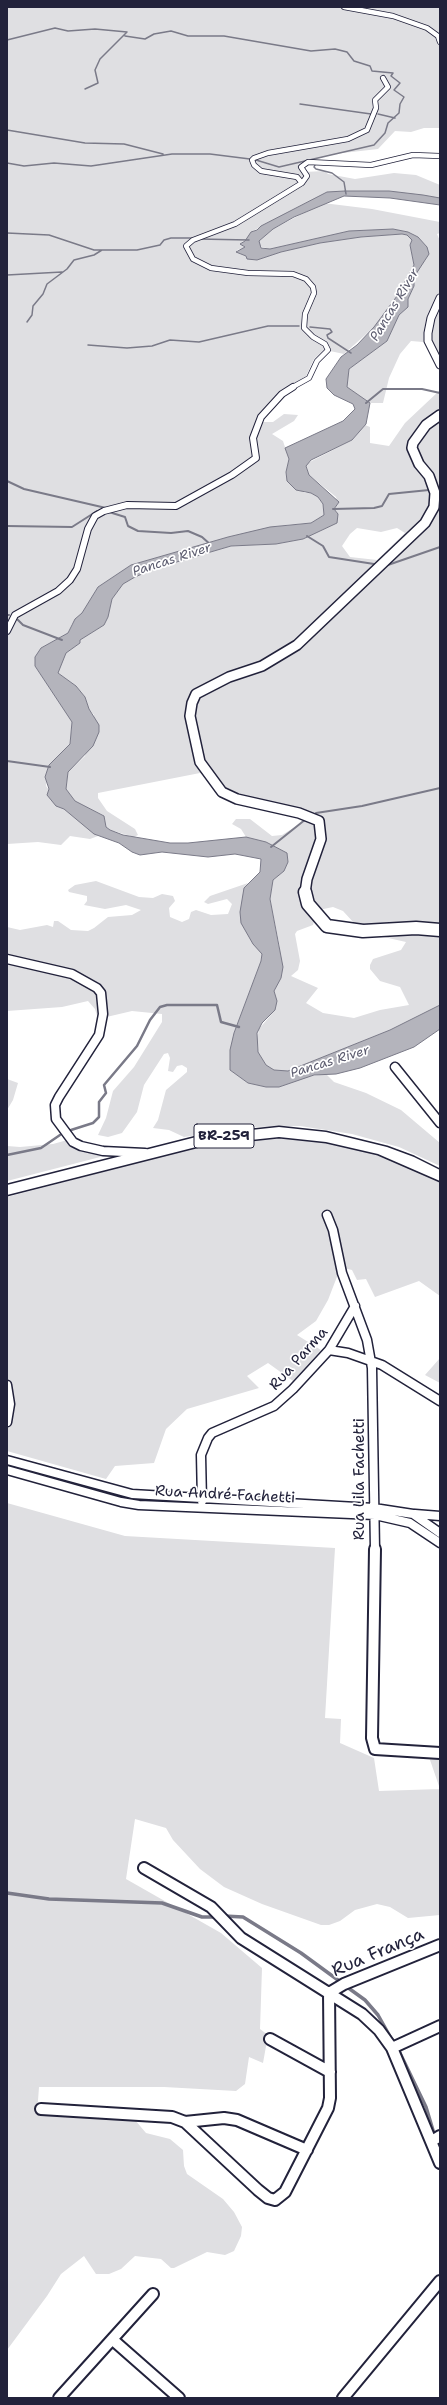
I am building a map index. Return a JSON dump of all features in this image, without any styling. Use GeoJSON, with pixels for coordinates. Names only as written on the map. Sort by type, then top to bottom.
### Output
{"type":"FeatureCollection","features":[{"type":"Feature","properties":{"kind":"highway","name":"BR-259"},"geometry":{"type":"LineString","coordinates":[[7,1190],[146,1153],[222,1137],[280,1132],[326,1137],[382,1150],[409,1160],[440,1176]]}},
{"type":"Feature","properties":{"kind":"street"},"geometry":{"type":"LineString","coordinates":[[344,7],[381,14],[426,28],[438,36],[440,42]]}},
{"type":"Feature","properties":{"kind":"street"},"geometry":{"type":"LineString","coordinates":[[379,7],[381,14]]}},
{"type":"Feature","properties":{"kind":"street"},"geometry":{"type":"LineString","coordinates":[[302,183],[297,177],[261,171],[254,165],[252,160],[268,153],[341,141],[364,132],[376,110],[375,100],[388,87],[388,84],[383,78]]}},
{"type":"Feature","properties":{"kind":"street"},"geometry":{"type":"LineString","coordinates":[[7,631],[15,615],[58,591],[70,580],[77,569],[88,529],[95,516],[104,511],[127,505],[176,506],[254,461],[257,455],[253,438],[261,416],[282,394],[309,378],[317,361],[328,350],[325,344],[313,337],[304,328],[306,308],[314,290],[306,279],[286,273],[248,273],[211,268],[196,262],[190,256],[186,246],[193,240],[235,224],[264,205],[292,191],[302,183],[307,176],[301,167],[308,162],[335,162],[371,165],[413,155],[440,156]]}},
{"type":"Feature","properties":{"kind":"street"},"geometry":{"type":"LineString","coordinates":[[440,298],[431,318],[428,333],[428,341],[440,365]]}},
{"type":"Feature","properties":{"kind":"street"},"geometry":{"type":"LineString","coordinates":[[440,415],[426,424],[413,443],[412,448],[419,464],[429,476],[435,493],[434,507],[425,522],[297,645],[262,666],[229,677],[196,694],[192,703],[190,716],[200,762],[222,792],[237,799],[299,812],[319,821],[321,838],[307,879],[305,892],[308,904],[326,926],[363,931],[416,928],[440,930]]}},
{"type":"Feature","properties":{"kind":"street"},"geometry":{"type":"LineString","coordinates":[[7,959],[72,974],[97,988],[101,993],[103,1014],[99,1035],[59,1097],[55,1105],[56,1119],[73,1142],[81,1146],[103,1151],[146,1153]]}},
{"type":"Feature","properties":{"kind":"street"},"geometry":{"type":"LineString","coordinates":[[395,1067],[440,1123]]}},
{"type":"Feature","properties":{"kind":"street","name":"Rua Lila Fachetti"},"geometry":{"type":"LineString","coordinates":[[326,1215],[333,1230],[342,1273],[367,1340],[372,1368],[375,1511],[372,1738],[375,1749],[440,1753]]}},
{"type":"Feature","properties":{"kind":"street","name":"Rua Parma"},"geometry":{"type":"LineString","coordinates":[[202,1508],[200,1455],[208,1438],[212,1433],[274,1406],[293,1389],[329,1350],[355,1306]]}},
{"type":"Feature","properties":{"kind":"street"},"geometry":{"type":"LineString","coordinates":[[329,1350],[370,1360],[398,1374],[440,1401]]}},
{"type":"Feature","properties":{"kind":"street"},"geometry":{"type":"LineString","coordinates":[[7,1422],[8,1390]]}},
{"type":"Feature","properties":{"kind":"street","name":"Rua André Fachetti"},"geometry":{"type":"LineString","coordinates":[[7,1460],[123,1493],[156,1496],[201,1497],[413,1514],[440,1533]]}},
{"type":"Feature","properties":{"kind":"street","name":"Rua André Fachetti"},"geometry":{"type":"LineString","coordinates":[[7,1470],[121,1502],[154,1506],[375,1511],[410,1524],[440,1543]]}},
{"type":"Feature","properties":{"kind":"street"},"geometry":{"type":"LineString","coordinates":[[154,1506],[156,1496]]}},
{"type":"Feature","properties":{"kind":"street"},"geometry":{"type":"LineString","coordinates":[[413,1514],[440,1516]]}},
{"type":"Feature","properties":{"kind":"street"},"geometry":{"type":"LineString","coordinates":[[144,1868],[206,1904],[222,1916],[241,1938],[362,2014],[379,2030],[392,2048],[436,2139],[440,2163]]}},
{"type":"Feature","properties":{"kind":"street","name":"Rua França"},"geometry":{"type":"LineString","coordinates":[[329,1993],[344,1984],[440,1945]]}},
{"type":"Feature","properties":{"kind":"street"},"geometry":{"type":"LineString","coordinates":[[185,2122],[258,2190],[271,2199],[280,2198],[285,2192],[328,2108],[330,2098],[329,1993]]}},
{"type":"Feature","properties":{"kind":"street"},"geometry":{"type":"LineString","coordinates":[[392,2048],[440,2026]]}},
{"type":"Feature","properties":{"kind":"street"},"geometry":{"type":"LineString","coordinates":[[270,2039],[330,2072]]}},
{"type":"Feature","properties":{"kind":"street"},"geometry":{"type":"LineString","coordinates":[[41,2109],[159,2115],[185,2122],[217,2118],[237,2120],[307,2150]]}},
{"type":"Feature","properties":{"kind":"street"},"geometry":{"type":"LineString","coordinates":[[343,2398],[440,2281]]}},
{"type":"Feature","properties":{"kind":"street"},"geometry":{"type":"LineString","coordinates":[[59,2398],[153,2294]]}},
{"type":"Feature","properties":{"kind":"street"},"geometry":{"type":"LineString","coordinates":[[113,2340],[179,2398]]}},
{"type":"Feature","properties":{"kind":"shaded area"},"geometry":{"type":"Polygon","coordinates":[[[7,7],[440,7],[440,128],[424,128],[411,132],[395,131],[378,149],[334,154],[303,163],[304,172],[325,171],[328,174],[355,179],[394,173],[416,175],[440,185],[440,198],[389,191],[327,192],[251,232],[249,237],[241,243],[244,248],[237,250],[237,252],[246,256],[247,259],[257,260],[281,252],[320,243],[361,237],[402,234],[407,235],[412,240],[410,245],[414,264],[397,296],[374,327],[344,354],[330,351],[327,347],[314,359],[306,376],[281,392],[257,422],[273,422],[284,414],[298,415],[294,421],[272,434],[283,441],[289,459],[286,472],[287,481],[305,493],[311,493],[318,497],[323,504],[324,515],[311,523],[285,525],[228,537],[131,565],[98,587],[83,613],[72,624],[68,633],[41,648],[35,657],[35,666],[72,722],[70,744],[49,765],[46,786],[64,809],[98,836],[90,839],[70,836],[61,845],[38,842],[7,844],[7,7]]]}},
{"type":"Feature","properties":{"kind":"shaded area"},"geometry":{"type":"Polygon","coordinates":[[[323,203],[372,209],[440,222],[440,233],[437,234],[440,241],[440,358],[433,355],[423,342],[411,341],[400,354],[389,378],[383,403],[370,403],[348,388],[346,382],[349,369],[387,341],[399,315],[408,307],[408,299],[414,287],[414,277],[423,261],[426,260],[427,247],[418,237],[408,232],[393,229],[349,231],[270,249],[259,246],[259,241],[273,229],[323,203]]]}},
{"type":"Feature","properties":{"kind":"shaded area"},"geometry":{"type":"Polygon","coordinates":[[[440,390],[440,1005],[390,1030],[288,1071],[274,1070],[266,1065],[258,1052],[257,1040],[259,1029],[275,1010],[274,991],[282,972],[279,943],[270,899],[273,880],[284,871],[288,862],[287,853],[266,842],[246,837],[241,829],[232,824],[236,819],[250,819],[272,836],[282,835],[303,822],[306,818],[306,812],[265,800],[256,804],[224,793],[200,773],[98,793],[98,798],[107,811],[135,829],[138,835],[134,837],[110,830],[106,827],[104,816],[75,801],[66,789],[68,772],[85,756],[94,715],[89,709],[85,697],[76,686],[58,673],[59,667],[66,653],[80,643],[80,640],[104,625],[108,617],[112,599],[123,584],[135,577],[156,568],[231,546],[276,544],[303,539],[337,523],[337,512],[334,509],[338,504],[336,497],[309,475],[306,464],[352,440],[365,425],[370,427],[370,443],[389,446],[405,423],[440,390]],[[357,528],[350,534],[342,546],[350,557],[377,560],[405,533],[397,528],[381,532],[357,528]],[[333,907],[314,911],[315,918],[313,925],[297,931],[295,934],[300,961],[298,970],[291,976],[318,988],[306,1003],[323,1013],[354,1018],[380,1010],[409,1005],[400,987],[380,981],[370,969],[373,959],[401,950],[406,942],[366,933],[352,926],[354,923],[343,911],[333,907]]]}},
{"type":"Feature","properties":{"kind":"shaded area"},"geometry":{"type":"Polygon","coordinates":[[[96,881],[139,897],[153,898],[162,894],[173,896],[175,901],[169,908],[170,917],[182,922],[189,919],[191,912],[196,910],[211,915],[228,914],[232,904],[227,899],[208,904],[204,902],[210,896],[248,883],[244,888],[250,937],[262,954],[261,961],[234,1033],[230,1070],[248,1083],[266,1087],[279,1087],[305,1077],[326,1074],[334,1082],[366,1093],[401,1110],[440,1143],[440,1166],[399,1147],[352,1134],[300,1126],[252,1127],[184,1137],[169,1130],[153,1128],[158,1120],[166,1090],[187,1072],[187,1068],[182,1065],[177,1066],[173,1072],[168,1071],[170,1058],[168,1053],[164,1054],[144,1085],[137,1112],[122,1133],[108,1137],[98,1135],[106,1118],[113,1091],[134,1067],[162,1022],[162,1014],[132,1011],[98,1019],[95,1009],[88,1001],[62,1007],[7,1011],[7,927],[20,930],[47,925],[53,927],[54,921],[58,921],[71,930],[88,931],[108,917],[132,915],[141,910],[126,905],[105,909],[84,905],[87,901],[87,896],[69,892],[68,890],[75,885],[96,881]]]}},
{"type":"Feature","properties":{"kind":"shaded area"},"geometry":{"type":"Polygon","coordinates":[[[7,1079],[18,1083],[13,1100],[7,1110],[7,1079]]]}},
{"type":"Feature","properties":{"kind":"shaded area"},"geometry":{"type":"Polygon","coordinates":[[[273,1137],[328,1141],[382,1152],[440,1180],[440,1296],[419,1281],[375,1297],[366,1279],[357,1280],[352,1270],[344,1268],[340,1269],[328,1300],[316,1321],[297,1335],[321,1350],[293,1381],[268,1363],[247,1376],[259,1388],[187,1409],[166,1429],[154,1463],[115,1466],[106,1479],[7,1451],[7,1197],[190,1149],[236,1141],[273,1137]]]}},
{"type":"Feature","properties":{"kind":"shaded area"},"geometry":{"type":"Polygon","coordinates":[[[71,1139],[108,1155],[7,1181],[7,1146],[20,1147],[53,1144],[71,1139]]]}},
{"type":"Feature","properties":{"kind":"shaded area"},"geometry":{"type":"Polygon","coordinates":[[[440,1358],[440,1383],[425,1375],[440,1358]]]}},
{"type":"Feature","properties":{"kind":"shaded area"},"geometry":{"type":"Polygon","coordinates":[[[7,1503],[125,1536],[335,1548],[325,1718],[341,1719],[340,1743],[374,1758],[379,1791],[440,1789],[440,1915],[408,1918],[390,1907],[377,1904],[355,1910],[340,1921],[329,1925],[321,1925],[262,1904],[224,1887],[200,1869],[173,1840],[166,1828],[135,1819],[126,1879],[221,1933],[262,1968],[260,2029],[268,2035],[263,2063],[249,2057],[245,2084],[236,2091],[164,2087],[39,2087],[37,2114],[135,2120],[146,2133],[170,2139],[183,2150],[184,2166],[187,2174],[223,2199],[234,2212],[242,2227],[241,2236],[234,2251],[225,2255],[207,2252],[174,2268],[171,2268],[161,2259],[135,2256],[121,2269],[109,2274],[96,2274],[84,2256],[61,2274],[47,2296],[7,2350],[7,1503]]]}},
{"type":"Feature","properties":{"kind":"shaded area"},"geometry":{"type":"Polygon","coordinates":[[[429,1757],[440,1757],[440,1789],[429,1757]]]}},
{"type":"Feature","properties":{"kind":"water","name":"Pancas River"},"geometry":{"type":"Polygon","coordinates":[[[389,191],[423,195],[440,198],[440,205],[390,198],[344,196],[294,217],[273,229],[259,241],[261,248],[270,249],[349,231],[393,229],[408,232],[418,237],[427,247],[429,254],[414,277],[414,286],[408,299],[408,307],[399,315],[387,341],[349,369],[347,387],[370,403],[366,424],[352,440],[311,460],[306,466],[309,475],[339,502],[334,509],[338,514],[337,523],[303,539],[276,544],[231,546],[156,568],[135,577],[123,584],[112,599],[108,617],[104,625],[80,640],[80,643],[66,653],[58,673],[76,686],[85,697],[89,709],[99,725],[99,732],[93,746],[68,772],[66,789],[75,801],[104,816],[106,827],[123,835],[170,843],[188,843],[246,837],[266,842],[287,853],[288,862],[284,871],[273,880],[270,899],[283,967],[281,978],[274,991],[277,1001],[275,1010],[262,1023],[257,1033],[258,1052],[266,1065],[274,1070],[288,1071],[390,1030],[440,1005],[440,1029],[414,1047],[360,1068],[336,1074],[314,1075],[279,1087],[266,1087],[248,1083],[230,1070],[230,1050],[234,1033],[261,961],[262,954],[253,944],[241,923],[240,912],[244,888],[260,872],[261,859],[235,854],[208,857],[162,852],[140,855],[132,852],[119,843],[94,834],[64,809],[56,806],[47,795],[49,789],[45,777],[49,765],[70,744],[72,722],[35,666],[35,657],[41,648],[68,633],[75,619],[82,613],[98,587],[131,565],[228,537],[270,527],[311,523],[324,515],[323,504],[318,497],[311,493],[296,490],[287,481],[286,472],[289,459],[285,448],[343,421],[355,409],[353,404],[334,395],[327,388],[326,379],[341,357],[357,345],[374,327],[397,296],[414,265],[410,245],[412,240],[407,235],[402,234],[361,237],[320,243],[281,252],[257,260],[247,259],[246,256],[236,252],[245,247],[240,244],[245,241],[251,232],[257,230],[261,226],[327,192],[389,191]]]}},
{"type":"Feature","properties":{"kind":"waterway"},"geometry":{"type":"LineString","coordinates":[[7,40],[55,28],[68,31],[95,29],[127,32],[100,59],[95,70],[98,83],[85,89]]}},
{"type":"Feature","properties":{"kind":"waterway"},"geometry":{"type":"LineString","coordinates":[[125,36],[145,39],[154,34],[171,31],[188,36],[224,36],[311,51],[335,49],[347,52],[354,61],[370,66],[372,71],[393,73],[391,76],[400,83],[394,90],[404,97],[400,104],[399,113],[394,118]]}},
{"type":"Feature","properties":{"kind":"waterway"},"geometry":{"type":"LineString","coordinates":[[300,104],[371,114]]}},
{"type":"Feature","properties":{"kind":"waterway"},"geometry":{"type":"LineString","coordinates":[[378,114],[394,118]]}},
{"type":"Feature","properties":{"kind":"waterway"},"geometry":{"type":"LineString","coordinates":[[256,160],[279,167],[374,145],[385,133],[388,123],[394,118]]}},
{"type":"Feature","properties":{"kind":"waterway"},"geometry":{"type":"LineString","coordinates":[[7,130],[85,143],[124,144],[163,154]]}},
{"type":"Feature","properties":{"kind":"waterway"},"geometry":{"type":"LineString","coordinates":[[7,163],[24,166],[54,163],[91,166],[172,154],[210,154],[250,159]]}},
{"type":"Feature","properties":{"kind":"waterway"},"geometry":{"type":"LineString","coordinates":[[316,163],[314,167],[316,169],[332,173],[344,182],[346,194]]}},
{"type":"Feature","properties":{"kind":"waterway"},"geometry":{"type":"LineString","coordinates":[[7,233],[49,235],[94,250],[102,250]]}},
{"type":"Feature","properties":{"kind":"waterway"},"geometry":{"type":"LineString","coordinates":[[102,250],[137,250],[160,245],[164,240],[171,238],[194,238]]}},
{"type":"Feature","properties":{"kind":"waterway"},"geometry":{"type":"LineString","coordinates":[[198,239],[249,240]]}},
{"type":"Feature","properties":{"kind":"waterway"},"geometry":{"type":"LineString","coordinates":[[27,322],[32,315],[33,306],[43,294],[47,284],[67,269],[74,260],[94,255],[102,250]]}},
{"type":"Feature","properties":{"kind":"waterway"},"geometry":{"type":"LineString","coordinates":[[7,275],[62,272]]}},
{"type":"Feature","properties":{"kind":"waterway"},"geometry":{"type":"LineString","coordinates":[[88,345],[127,348],[152,346],[170,340],[199,342],[268,326],[299,326]]}},
{"type":"Feature","properties":{"kind":"waterway"},"geometry":{"type":"LineString","coordinates":[[310,327],[330,329],[332,332],[327,335],[328,338],[351,353]]}},
{"type":"Feature","properties":{"kind":"waterway"},"geometry":{"type":"LineString","coordinates":[[366,403],[383,389],[422,389],[440,393]]}},
{"type":"Feature","properties":{"kind":"waterway"},"geometry":{"type":"LineString","coordinates":[[7,481],[24,489],[106,508]]}},
{"type":"Feature","properties":{"kind":"waterway"},"geometry":{"type":"LineString","coordinates":[[333,509],[374,508],[382,506],[389,494],[429,490]]}},
{"type":"Feature","properties":{"kind":"waterway"},"geometry":{"type":"LineString","coordinates":[[7,526],[72,527],[97,511]]}},
{"type":"Feature","properties":{"kind":"waterway","name":"Pancas River"},"geometry":{"type":"LineString","coordinates":[[109,512],[125,517],[128,526],[138,531],[171,533],[188,531],[202,537],[211,545]]}},
{"type":"Feature","properties":{"kind":"waterway"},"geometry":{"type":"LineString","coordinates":[[307,536],[323,546],[329,557],[374,564]]}},
{"type":"Feature","properties":{"kind":"waterway"},"geometry":{"type":"LineString","coordinates":[[385,566],[440,547]]}},
{"type":"Feature","properties":{"kind":"waterway"},"geometry":{"type":"LineString","coordinates":[[17,619],[23,625],[62,640]]}},
{"type":"Feature","properties":{"kind":"waterway"},"geometry":{"type":"LineString","coordinates":[[7,761],[50,767]]}},
{"type":"Feature","properties":{"kind":"waterway"},"geometry":{"type":"LineString","coordinates":[[316,813],[362,806],[440,788]]}},
{"type":"Feature","properties":{"kind":"waterway"},"geometry":{"type":"LineString","coordinates":[[271,847],[306,819]]}},
{"type":"Feature","properties":{"kind":"waterway"},"geometry":{"type":"LineString","coordinates":[[71,1130],[93,1123],[99,1117],[99,1102],[106,1093],[104,1085],[137,1046],[150,1020],[160,1007],[167,1005],[217,1005],[221,1022],[239,1027]]}},
{"type":"Feature","properties":{"kind":"waterway"},"geometry":{"type":"LineString","coordinates":[[7,1155],[41,1148],[60,1135]]}},
{"type":"Feature","properties":{"kind":"waterway"},"geometry":{"type":"LineString","coordinates":[[7,1893],[49,1899],[162,1903],[202,1917],[215,1917]]}},
{"type":"Feature","properties":{"kind":"waterway"},"geometry":{"type":"LineString","coordinates":[[224,1916],[243,1917],[301,1953],[342,1983]]}},
{"type":"Feature","properties":{"kind":"waterway"},"geometry":{"type":"LineString","coordinates":[[347,1987],[365,2000],[378,2015],[392,2040]]}},
{"type":"Feature","properties":{"kind":"waterway"},"geometry":{"type":"LineString","coordinates":[[399,2051],[426,2107],[435,2137]]}}]}
